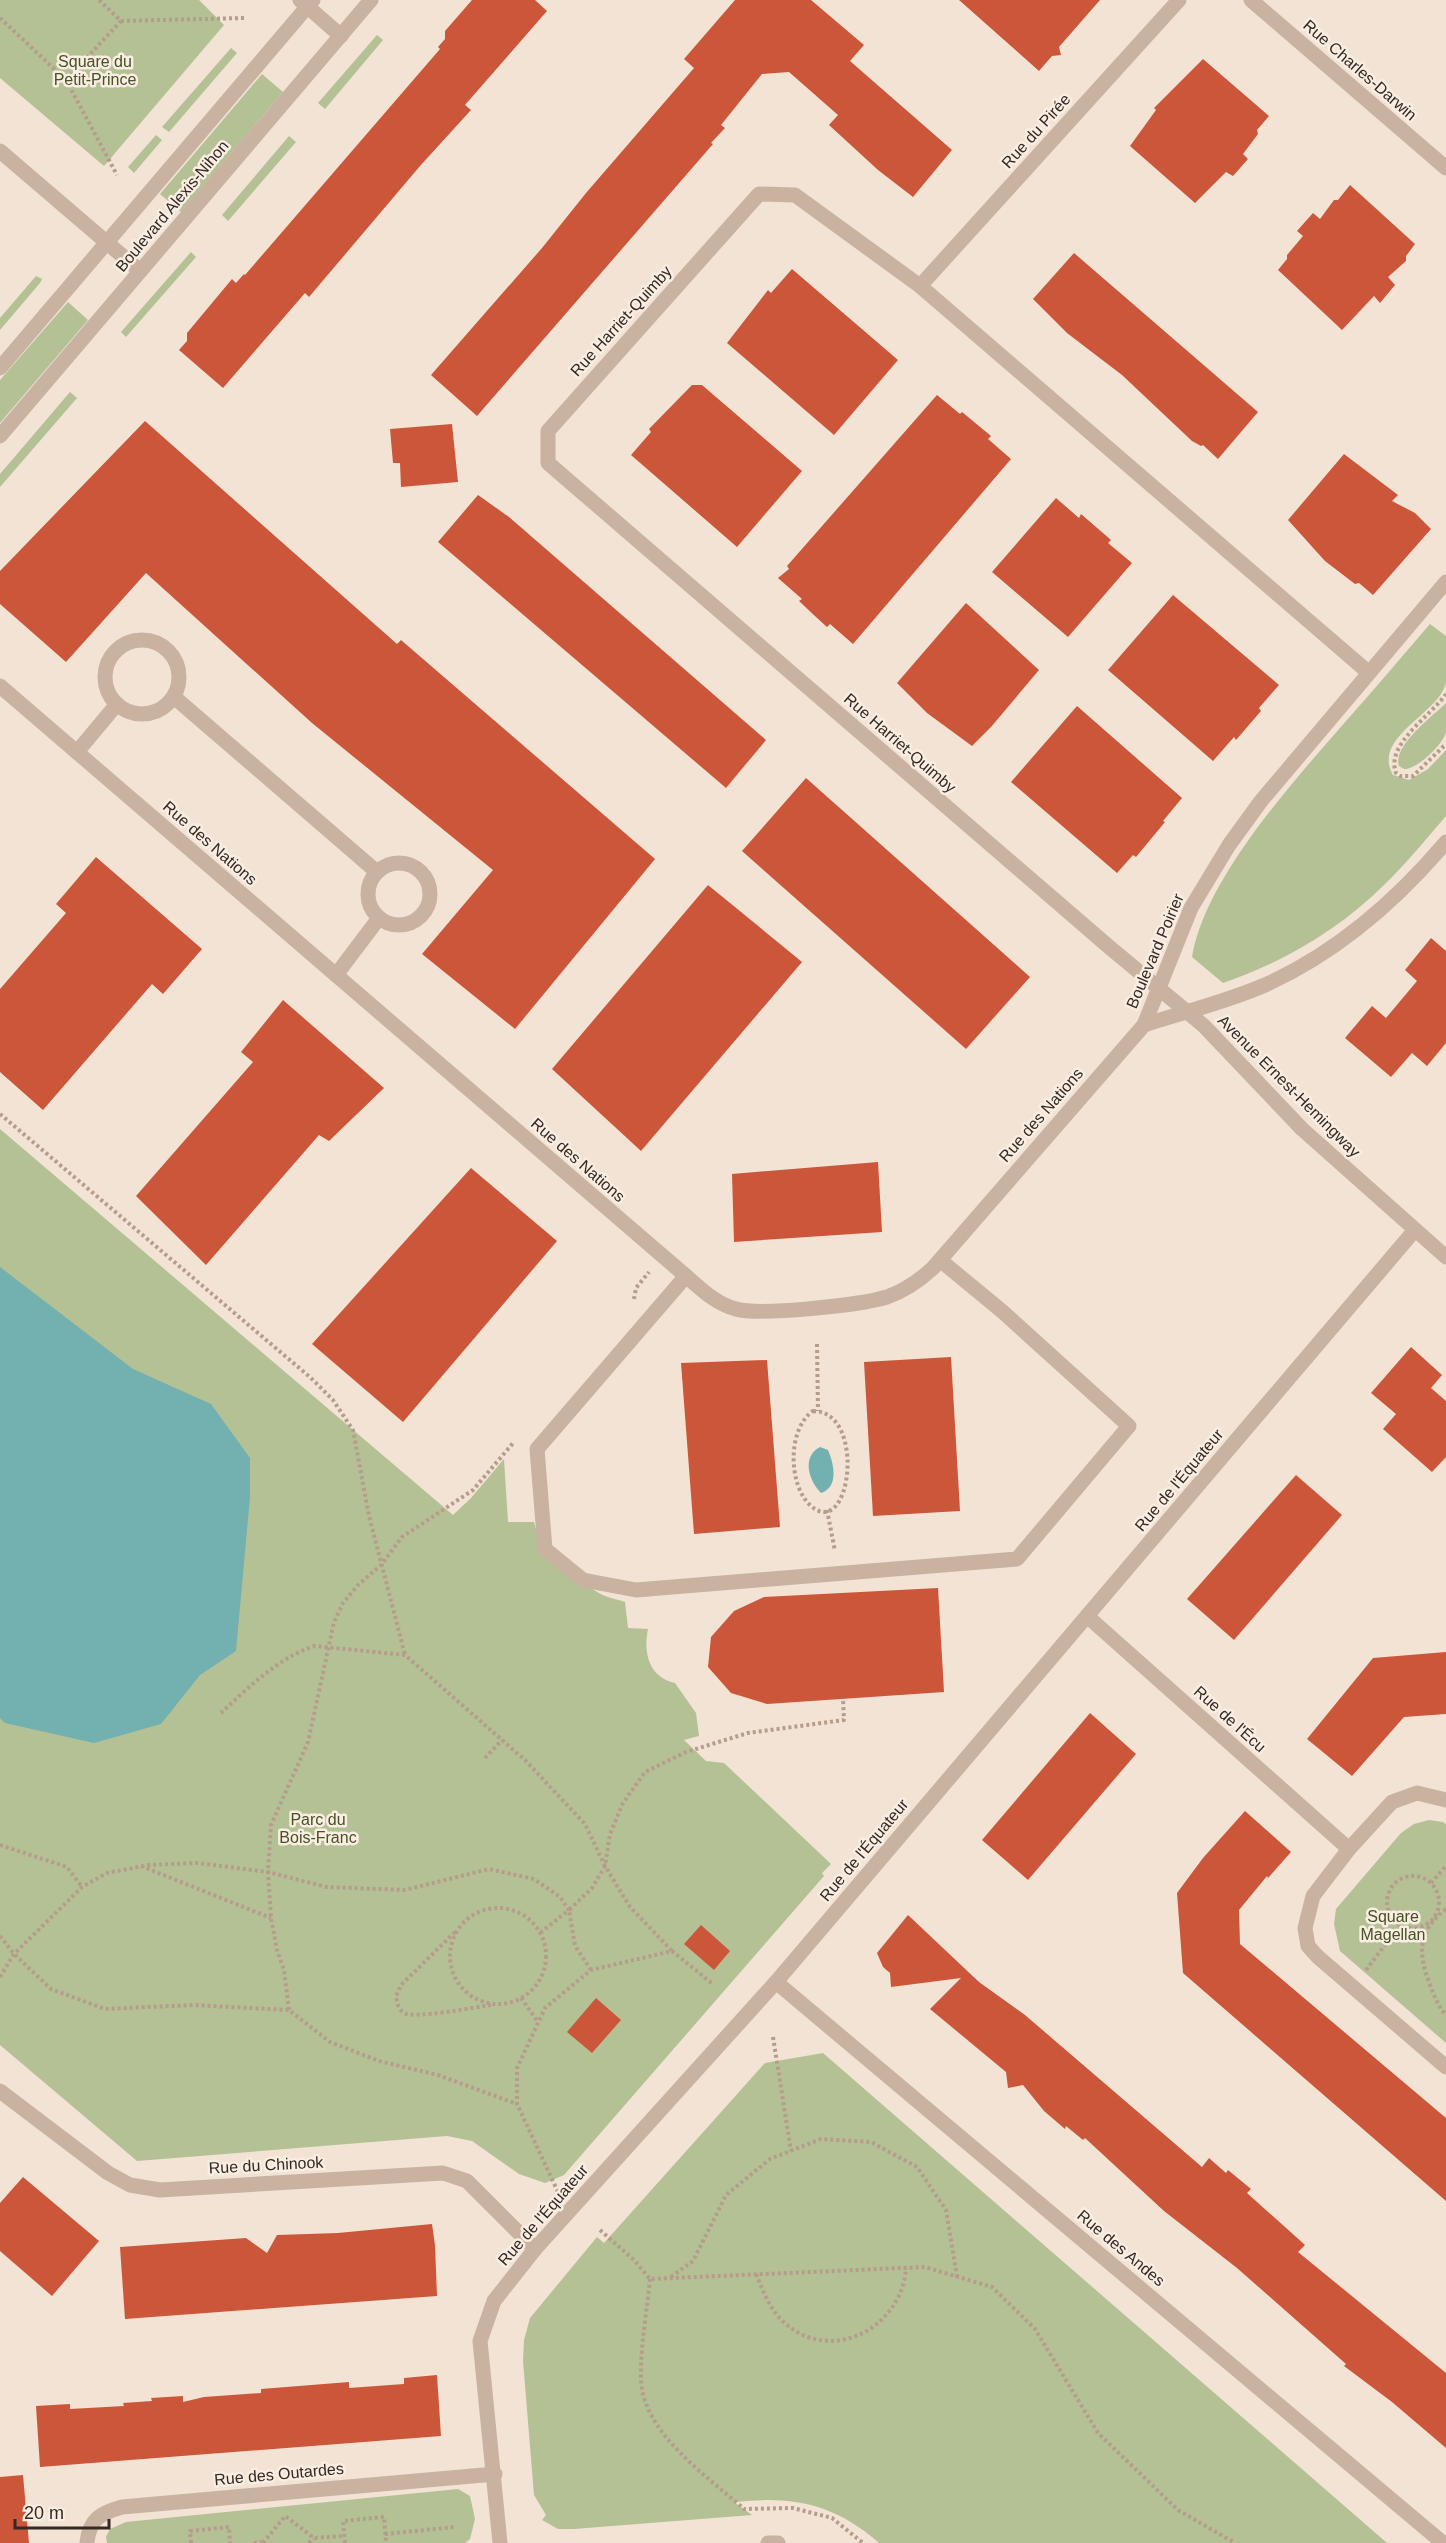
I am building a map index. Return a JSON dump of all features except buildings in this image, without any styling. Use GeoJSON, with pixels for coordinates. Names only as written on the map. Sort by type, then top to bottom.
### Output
{"type":"FeatureCollection","features":[{"type":"Feature","properties":{"kind":"street","name":"Boulevard Alexis-Nihon"},"geometry":{"type":"LineString","coordinates":[[0,436],[371,0]]}},
{"type":"Feature","properties":{"kind":"street","name":"Rue du Pirée"},"geometry":{"type":"LineString","coordinates":[[920,286],[1179,0]]}},
{"type":"Feature","properties":{"kind":"street","name":"Rue Charles-Darwin"},"geometry":{"type":"LineString","coordinates":[[1251,0],[1446,168]]}},
{"type":"Feature","properties":{"kind":"street","name":"Boulevard Alexis-Nihon"},"geometry":{"type":"LineString","coordinates":[[0,368],[108,243],[307,2]]}},
{"type":"Feature","properties":{"kind":"street"},"geometry":{"type":"LineString","coordinates":[[307,2],[340,36]]}},
{"type":"Feature","properties":{"kind":"street"},"geometry":{"type":"LineString","coordinates":[[0,151],[140,271]]}},
{"type":"Feature","properties":{"kind":"street","name":"Rue Harriet-Quimby"},"geometry":{"type":"LineString","coordinates":[[1159,988],[548,463],[548,431],[759,194],[795,195],[920,286],[1368,672]]}},
{"type":"Feature","properties":{"kind":"street","name":"Boulevard Poirier"},"geometry":{"type":"LineString","coordinates":[[1144,1025],[1191,908],[1229,845],[1261,801],[1446,582]]}},
{"type":"Feature","properties":{"kind":"street"},"geometry":{"type":"LineString","coordinates":[[144,639],[166,648],[174,657],[179,669],[180,681],[174,697],[159,710],[147,714],[135,713],[117,704],[107,691],[105,679],[106,667],[112,655],[131,641],[144,639]]}},
{"type":"Feature","properties":{"kind":"street","name":"Rue des Nations"},"geometry":{"type":"LineString","coordinates":[[0,686],[686,1276],[727,1306],[738,1310],[762,1312],[867,1301],[886,1297],[915,1282],[940,1260],[1144,1025]]}},
{"type":"Feature","properties":{"kind":"street"},"geometry":{"type":"LineString","coordinates":[[174,697],[377,872]]}},
{"type":"Feature","properties":{"kind":"street"},"geometry":{"type":"LineString","coordinates":[[77,752],[117,704]]}},
{"type":"Feature","properties":{"kind":"street","name":"Boulevard Poirier"},"geometry":{"type":"LineString","coordinates":[[1144,1025],[1265,985],[1329,948],[1388,904],[1446,842]]}},
{"type":"Feature","properties":{"kind":"street"},"geometry":{"type":"LineString","coordinates":[[396,863],[406,864],[423,874],[430,893],[429,903],[417,920],[398,926],[379,918],[372,910],[368,890],[377,872],[396,863]]}},
{"type":"Feature","properties":{"kind":"street"},"geometry":{"type":"LineString","coordinates":[[336,975],[379,918]]}},
{"type":"Feature","properties":{"kind":"street","name":"Avenue Ernest-Hemingway"},"geometry":{"type":"LineString","coordinates":[[1159,988],[1219,1041],[1302,1129],[1414,1231],[1446,1257]]}},
{"type":"Feature","properties":{"kind":"street","name":"Rue de l'Équateur"},"geometry":{"type":"LineString","coordinates":[[500,2543],[495,2474],[480,2341],[494,2301],[535,2249],[776,1982],[1414,1231]]}},
{"type":"Feature","properties":{"kind":"street"},"geometry":{"type":"LineString","coordinates":[[686,1276],[537,1449],[545,1549],[583,1580],[636,1590],[1017,1559],[1130,1426],[1004,1312],[940,1260]]}},
{"type":"Feature","properties":{"kind":"street","name":"Rue de l'Écu"},"geometry":{"type":"LineString","coordinates":[[1087,1616],[1348,1849]]}},
{"type":"Feature","properties":{"kind":"street"},"geometry":{"type":"LineString","coordinates":[[1446,1800],[1417,1793],[1392,1802],[1348,1849],[1313,1896],[1305,1928],[1308,1946],[1352,1987],[1446,2067]]}},
{"type":"Feature","properties":{"kind":"street","name":"Rue des Andes"},"geometry":{"type":"LineString","coordinates":[[776,1982],[1443,2543]]}},
{"type":"Feature","properties":{"kind":"street","name":"Rue du Chinook"},"geometry":{"type":"LineString","coordinates":[[2,2097],[108,2173],[130,2185],[160,2190],[443,2173],[467,2181],[535,2249]]}},
{"type":"Feature","properties":{"kind":"street","name":"Rue des Outardes"},"geometry":{"type":"LineString","coordinates":[[87,2543],[88,2532],[101,2513],[122,2506],[495,2474]]}},
{"type":"Feature","properties":{"kind":"street"},"geometry":{"type":"LineString","coordinates":[[768,2543],[778,2543]]}},
{"type":"Feature","properties":{"kind":"path"},"geometry":{"type":"LineString","coordinates":[[99,0],[121,21],[244,18]]}},
{"type":"Feature","properties":{"kind":"path"},"geometry":{"type":"LineString","coordinates":[[0,18],[66,80],[117,175]]}},
{"type":"Feature","properties":{"kind":"path"},"geometry":{"type":"LineString","coordinates":[[66,80],[121,21]]}},
{"type":"Feature","properties":{"kind":"path"},"geometry":{"type":"LineString","coordinates":[[1446,694],[1402,743],[1394,760],[1396,773],[1400,776],[1413,776],[1446,744]]}},
{"type":"Feature","properties":{"kind":"path"},"geometry":{"type":"LineString","coordinates":[[0,1114],[311,1378],[350,1421],[365,1496],[405,1655]]}},
{"type":"Feature","properties":{"kind":"path"},"geometry":{"type":"LineString","coordinates":[[632,1305],[636,1288]]}},
{"type":"Feature","properties":{"kind":"path"},"geometry":{"type":"LineString","coordinates":[[817,1344],[818,1411]]}},
{"type":"Feature","properties":{"kind":"path"},"geometry":{"type":"LineString","coordinates":[[818,1411],[827,1414],[836,1423],[842,1434],[848,1456],[840,1503],[821,1511],[811,1506],[798,1482],[793,1447],[798,1429],[805,1417],[818,1411]]}},
{"type":"Feature","properties":{"kind":"path"},"geometry":{"type":"LineString","coordinates":[[289,2010],[284,1970],[277,1950],[271,1917],[268,1872],[271,1825],[308,1742],[327,1645],[334,1622],[343,1603],[358,1585],[381,1564],[402,1537],[473,1490],[519,1437]]}},
{"type":"Feature","properties":{"kind":"path"},"geometry":{"type":"LineString","coordinates":[[826,1510],[834,1544]]}},
{"type":"Feature","properties":{"kind":"path"},"geometry":{"type":"LineString","coordinates":[[221,1713],[250,1687],[303,1649],[327,1645],[405,1655],[526,1761],[585,1824],[605,1866],[630,1907],[672,1951],[714,1985]]}},
{"type":"Feature","properties":{"kind":"path"},"geometry":{"type":"LineString","coordinates":[[540,1933],[592,1888],[605,1866],[610,1834],[623,1803],[645,1772],[686,1752],[748,1733],[844,1719],[843,1699]]}},
{"type":"Feature","properties":{"kind":"path"},"geometry":{"type":"LineString","coordinates":[[485,1758],[502,1740]]}},
{"type":"Feature","properties":{"kind":"path"},"geometry":{"type":"LineString","coordinates":[[0,1845],[67,1867],[82,1887]]}},
{"type":"Feature","properties":{"kind":"path"},"geometry":{"type":"LineString","coordinates":[[0,1977],[14,1954],[82,1887],[107,1874],[171,1862],[268,1872],[326,1887],[405,1890],[489,1869],[534,1879],[560,1897],[569,1910],[575,1946],[591,1970]]}},
{"type":"Feature","properties":{"kind":"path"},"geometry":{"type":"LineString","coordinates":[[141,1866],[271,1917]]}},
{"type":"Feature","properties":{"kind":"path"},"geometry":{"type":"LineString","coordinates":[[1431,1883],[1446,1866]]}},
{"type":"Feature","properties":{"kind":"path"},"geometry":{"type":"LineString","coordinates":[[1446,1909],[1433,1919],[1418,1928],[1400,1925],[1389,1913],[1388,1895],[1391,1888],[1404,1878],[1413,1876],[1431,1883],[1438,1895],[1439,1904],[1433,1919],[1422,1941],[1422,1964],[1438,2006],[1446,2015]]}},
{"type":"Feature","properties":{"kind":"path"},"geometry":{"type":"LineString","coordinates":[[503,1909],[525,1917],[540,1933],[546,1954],[542,1975],[530,1992],[521,1998],[501,2004],[418,2015],[404,2013],[399,2009],[396,1996],[401,1984],[462,1925],[481,1912],[503,1909]]}},
{"type":"Feature","properties":{"kind":"path"},"geometry":{"type":"LineString","coordinates":[[462,1925],[452,1946],[450,1957],[456,1979],[471,1996],[480,2001],[501,2004]]}},
{"type":"Feature","properties":{"kind":"path"},"geometry":{"type":"LineString","coordinates":[[1352,1987],[1400,1925]]}},
{"type":"Feature","properties":{"kind":"path"},"geometry":{"type":"LineString","coordinates":[[0,1936],[14,1954],[51,1989],[105,2009],[193,2005],[289,2010],[330,2042],[379,2061],[438,2076],[517,2104]]}},
{"type":"Feature","properties":{"kind":"path"},"geometry":{"type":"LineString","coordinates":[[558,2193],[517,2104],[517,2068],[545,2008],[591,1970],[672,1951]]}},
{"type":"Feature","properties":{"kind":"path"},"geometry":{"type":"LineString","coordinates":[[521,1998],[538,2023]]}},
{"type":"Feature","properties":{"kind":"path"},"geometry":{"type":"LineString","coordinates":[[773,2037],[791,2151]]}},
{"type":"Feature","properties":{"kind":"path"},"geometry":{"type":"LineString","coordinates":[[670,2278],[693,2260],[726,2195],[770,2159],[821,2139],[872,2142],[917,2167],[946,2210],[957,2277]]}},
{"type":"Feature","properties":{"kind":"path"},"geometry":{"type":"LineString","coordinates":[[600,2230],[634,2260],[650,2279],[641,2381],[648,2411],[677,2450],[744,2509],[793,2508],[832,2518],[863,2543]]}},
{"type":"Feature","properties":{"kind":"path"},"geometry":{"type":"LineString","coordinates":[[650,2279],[925,2267],[992,2287],[1035,2329],[1098,2433],[1178,2510],[1235,2543]]}},
{"type":"Feature","properties":{"kind":"path"},"geometry":{"type":"LineString","coordinates":[[756,2274],[765,2298],[788,2326],[823,2341],[839,2340],[873,2328],[885,2319],[896,2305],[901,2293],[906,2268]]}},
{"type":"Feature","properties":{"kind":"path"},"geometry":{"type":"LineString","coordinates":[[254,2543],[262,2543],[285,2517],[314,2538],[344,2536]]}},
{"type":"Feature","properties":{"kind":"path"},"geometry":{"type":"LineString","coordinates":[[345,2543],[343,2521],[384,2517],[386,2543]]}},
{"type":"Feature","properties":{"kind":"path"},"geometry":{"type":"LineString","coordinates":[[191,2543],[190,2531],[229,2527],[230,2543]]}},
{"type":"Feature","properties":{"kind":"path"},"geometry":{"type":"LineString","coordinates":[[385,2534],[455,2527]]}},
{"type":"Feature","properties":{"kind":"path"},"geometry":{"type":"LineString","coordinates":[[309,2543],[314,2538]]}},
{"type":"Feature","properties":{"kind":"green space","name":"Square du Petit-Prince"},"geometry":{"type":"Polygon","coordinates":[[[0,0],[199,0],[224,25],[104,166],[0,78],[0,0]]]}},
{"type":"Feature","properties":{"kind":"green space"},"geometry":{"type":"Polygon","coordinates":[[[377,35],[383,40],[325,109],[318,103],[377,35]]]}},
{"type":"Feature","properties":{"kind":"green space"},"geometry":{"type":"Polygon","coordinates":[[[231,48],[237,53],[169,132],[162,127],[231,48]]]}},
{"type":"Feature","properties":{"kind":"green space"},"geometry":{"type":"Polygon","coordinates":[[[262,74],[283,92],[181,212],[160,194],[262,74]]]}},
{"type":"Feature","properties":{"kind":"green space"},"geometry":{"type":"Polygon","coordinates":[[[156,135],[162,140],[134,173],[128,167],[156,135]]]}},
{"type":"Feature","properties":{"kind":"green space"},"geometry":{"type":"Polygon","coordinates":[[[289,136],[296,142],[228,221],[222,215],[289,136]]]}},
{"type":"Feature","properties":{"kind":"green space"},"geometry":{"type":"Polygon","coordinates":[[[191,252],[196,257],[126,337],[121,332],[191,252]]]}},
{"type":"Feature","properties":{"kind":"green space"},"geometry":{"type":"Polygon","coordinates":[[[36,276],[42,279],[40,283],[0,330],[0,318],[36,276]]]}},
{"type":"Feature","properties":{"kind":"green space"},"geometry":{"type":"Polygon","coordinates":[[[68,302],[88,320],[0,423],[0,380],[68,302]]]}},
{"type":"Feature","properties":{"kind":"green space"},"geometry":{"type":"Polygon","coordinates":[[[70,392],[77,398],[0,487],[0,474],[70,392]]]}},
{"type":"Feature","properties":{"kind":"green space"},"geometry":{"type":"Polygon","coordinates":[[[1430,624],[1446,636],[1446,683],[1432,705],[1398,737],[1391,749],[1389,761],[1393,775],[1409,780],[1428,769],[1446,750],[1446,816],[1392,877],[1349,916],[1288,955],[1223,983],[1192,957],[1200,927],[1214,895],[1254,832],[1278,801],[1430,624]]]}},
{"type":"Feature","properties":{"kind":"green space"},"geometry":{"type":"Polygon","coordinates":[[[1446,703],[1446,732],[1440,743],[1428,756],[1415,765],[1404,769],[1399,766],[1398,758],[1407,741],[1446,703]]]}},
{"type":"Feature","properties":{"kind":"green space","name":"Parc du Bois-Franc"},"geometry":{"type":"Polygon","coordinates":[[[0,1129],[453,1515],[471,1498],[504,1459],[508,1522],[534,1522],[543,1543],[569,1572],[602,1595],[625,1602],[628,1628],[648,1629],[647,1655],[654,1670],[666,1680],[675,1683],[696,1713],[699,1736],[684,1740],[706,1761],[724,1763],[831,1864],[822,1873],[824,1876],[564,2175],[545,2183],[519,2174],[472,2141],[447,2136],[137,2161],[0,2045],[0,1129]]]}},
{"type":"Feature","properties":{"kind":"green space","name":"Square Magellan"},"geometry":{"type":"Polygon","coordinates":[[[1429,1820],[1446,1824],[1446,2043],[1340,1951],[1334,1924],[1336,1909],[1401,1833],[1414,1824],[1429,1820]]]}},
{"type":"Feature","properties":{"kind":"green space"},"geometry":{"type":"Polygon","coordinates":[[[823,2053],[1387,2543],[879,2543],[845,2519],[828,2511],[811,2505],[775,2500],[734,2502],[752,2515],[574,2529],[558,2529],[542,2520],[546,2515],[534,2495],[523,2361],[524,2340],[530,2318],[597,2237],[604,2243],[765,2063],[823,2053]]]}},
{"type":"Feature","properties":{"kind":"green space"},"geometry":{"type":"Polygon","coordinates":[[[458,2489],[470,2496],[475,2519],[470,2539],[465,2543],[107,2543],[106,2537],[110,2529],[126,2522],[458,2489]]]}},
{"type":"Feature","properties":{"kind":"water"},"geometry":{"type":"Polygon","coordinates":[[[0,1267],[133,1369],[211,1404],[250,1458],[250,1497],[236,1651],[200,1675],[161,1724],[94,1743],[5,1723],[0,1718],[0,1267]]]}},
{"type":"Feature","properties":{"kind":"water"},"geometry":{"type":"Polygon","coordinates":[[[820,1447],[828,1450],[834,1474],[831,1486],[821,1493],[810,1476],[809,1469],[810,1457],[820,1447]]]}}]}
